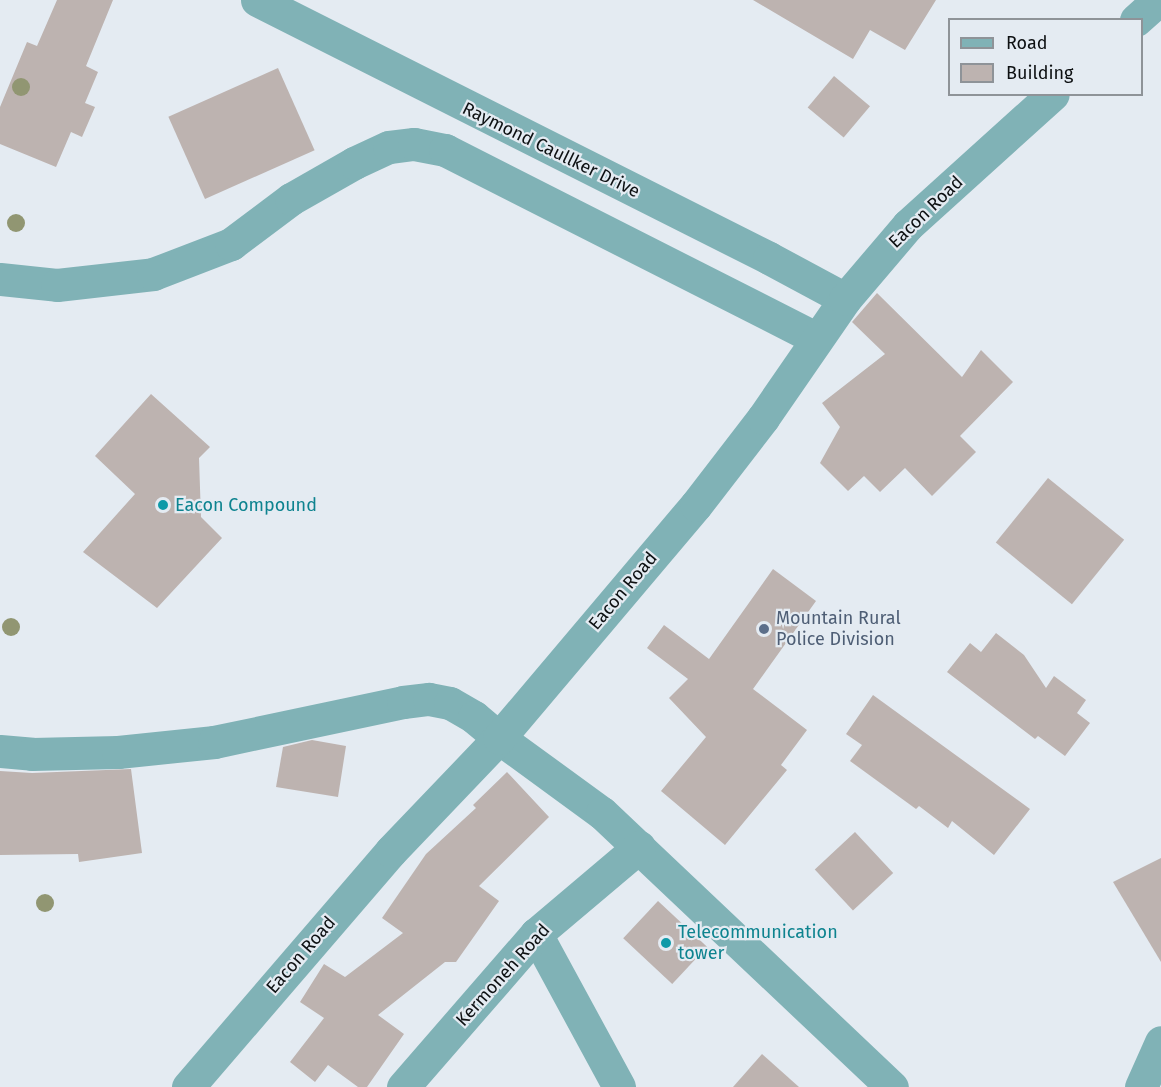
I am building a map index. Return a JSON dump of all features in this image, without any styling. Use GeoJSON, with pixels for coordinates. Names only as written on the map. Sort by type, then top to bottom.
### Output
{"type":"FeatureCollection","features":[{"type":"Feature","properties":{"kind":"street","name":"Raymond Caullker Drive"},"geometry":{"type":"LineString","coordinates":[[257,0],[769,258],[845,299]]}},
{"type":"Feature","properties":{"kind":"street"},"geometry":{"type":"LineString","coordinates":[[1138,18],[1158,0]]}},
{"type":"Feature","properties":{"kind":"street","name":"Eacon Road"},"geometry":{"type":"LineString","coordinates":[[188,1087],[391,851],[499,738],[696,505],[763,418],[845,299],[908,225],[1051,96]]}},
{"type":"Feature","properties":{"kind":"street"},"geometry":{"type":"LineString","coordinates":[[0,279],[57,285],[153,274],[231,244],[291,199],[354,163],[389,147],[414,144],[445,150],[816,339]]}},
{"type":"Feature","properties":{"kind":"street"},"geometry":{"type":"LineString","coordinates":[[0,751],[32,754],[118,752],[214,742],[429,699],[450,703],[474,717],[499,738],[603,813],[892,1087]]}},
{"type":"Feature","properties":{"kind":"street","name":"Kermoneh Road"},"geometry":{"type":"LineString","coordinates":[[403,1087],[536,934],[639,847]]}},
{"type":"Feature","properties":{"kind":"street"},"geometry":{"type":"LineString","coordinates":[[536,934],[619,1087]]}},
{"type":"Feature","properties":{"kind":"street"},"geometry":{"type":"LineString","coordinates":[[1141,1087],[1161,1042]]}},
{"type":"Feature","properties":{"kind":"building"},"geometry":{"type":"Polygon","coordinates":[[[57,0],[113,0],[86,66],[98,72],[85,103],[95,107],[82,137],[71,132],[56,167],[0,144],[0,107],[27,42],[37,46],[57,0]]]}},
{"type":"Feature","properties":{"kind":"building"},"geometry":{"type":"Polygon","coordinates":[[[753,0],[936,0],[905,50],[870,30],[853,59],[753,0]]]}},
{"type":"Feature","properties":{"kind":"building"},"geometry":{"type":"Polygon","coordinates":[[[278,68],[315,150],[205,199],[168,117],[278,68]]]}},
{"type":"Feature","properties":{"kind":"building"},"geometry":{"type":"Polygon","coordinates":[[[834,76],[870,106],[844,138],[808,107],[834,76]]]}},
{"type":"Feature","properties":{"kind":"building"},"geometry":{"type":"Polygon","coordinates":[[[877,293],[962,377],[981,350],[1013,382],[960,436],[976,452],[932,496],[905,468],[880,492],[864,476],[848,491],[820,463],[840,427],[822,403],[885,354],[852,322],[877,293]]]}},
{"type":"Feature","properties":{"kind":"building","name":"Eacon Compound"},"geometry":{"type":"Polygon","coordinates":[[[151,394],[210,447],[199,458],[201,517],[222,538],[157,608],[83,552],[135,494],[95,456],[151,394]]]}},
{"type":"Feature","properties":{"kind":"building"},"geometry":{"type":"Polygon","coordinates":[[[1048,478],[1124,540],[1072,604],[996,543],[1048,478]]]}},
{"type":"Feature","properties":{"kind":"building"},"geometry":{"type":"Polygon","coordinates":[[[773,569],[816,601],[753,689],[807,730],[781,765],[787,770],[725,845],[661,791],[706,737],[669,698],[688,679],[647,648],[664,625],[709,659],[773,569]]]}},
{"type":"Feature","properties":{"kind":"building"},"geometry":{"type":"Polygon","coordinates":[[[996,633],[1024,655],[1046,688],[1054,676],[1086,700],[1077,713],[1090,723],[1065,756],[1038,736],[1035,739],[947,672],[970,643],[981,652],[996,633]]]}},
{"type":"Feature","properties":{"kind":"building"},"geometry":{"type":"Polygon","coordinates":[[[873,695],[1030,809],[994,855],[952,821],[948,828],[919,806],[916,809],[850,761],[862,745],[846,734],[873,695]]]}},
{"type":"Feature","properties":{"kind":"building"},"geometry":{"type":"Polygon","coordinates":[[[312,740],[346,746],[338,797],[276,787],[283,747],[312,740]]]}},
{"type":"Feature","properties":{"kind":"building"},"geometry":{"type":"Polygon","coordinates":[[[131,769],[142,853],[79,862],[78,854],[0,855],[0,771],[32,773],[131,769]]]}},
{"type":"Feature","properties":{"kind":"building"},"geometry":{"type":"Polygon","coordinates":[[[507,772],[549,817],[479,886],[499,901],[456,962],[445,962],[378,1015],[404,1034],[367,1087],[358,1087],[328,1065],[315,1082],[290,1062],[324,1018],[300,1002],[324,964],[345,977],[403,933],[382,918],[426,854],[476,808],[473,805],[507,772]]]}},
{"type":"Feature","properties":{"kind":"building"},"geometry":{"type":"Polygon","coordinates":[[[855,832],[893,873],[853,910],[815,870],[855,832]]]}},
{"type":"Feature","properties":{"kind":"building"},"geometry":{"type":"Polygon","coordinates":[[[1161,858],[1161,962],[1113,882],[1161,858]]]}},
{"type":"Feature","properties":{"kind":"building","name":"Telecommunication tower"},"geometry":{"type":"Polygon","coordinates":[[[658,901],[707,947],[672,984],[623,938],[658,901]]]}},
{"type":"Feature","properties":{"kind":"building"},"geometry":{"type":"Polygon","coordinates":[[[762,1054],[799,1087],[733,1087],[762,1054]]]}},
{"type":"Feature","properties":{"kind":"place","name":"Eacon Compound"},"geometry":{"type":"Point","coordinates":[163,505]}},
{"type":"Feature","properties":{"kind":"place","name":"Mountain Rural Police Division"},"geometry":{"type":"Point","coordinates":[764,629]}},
{"type":"Feature","properties":{"kind":"place","name":"Telecommunication tower"},"geometry":{"type":"Point","coordinates":[666,943]}}]}
